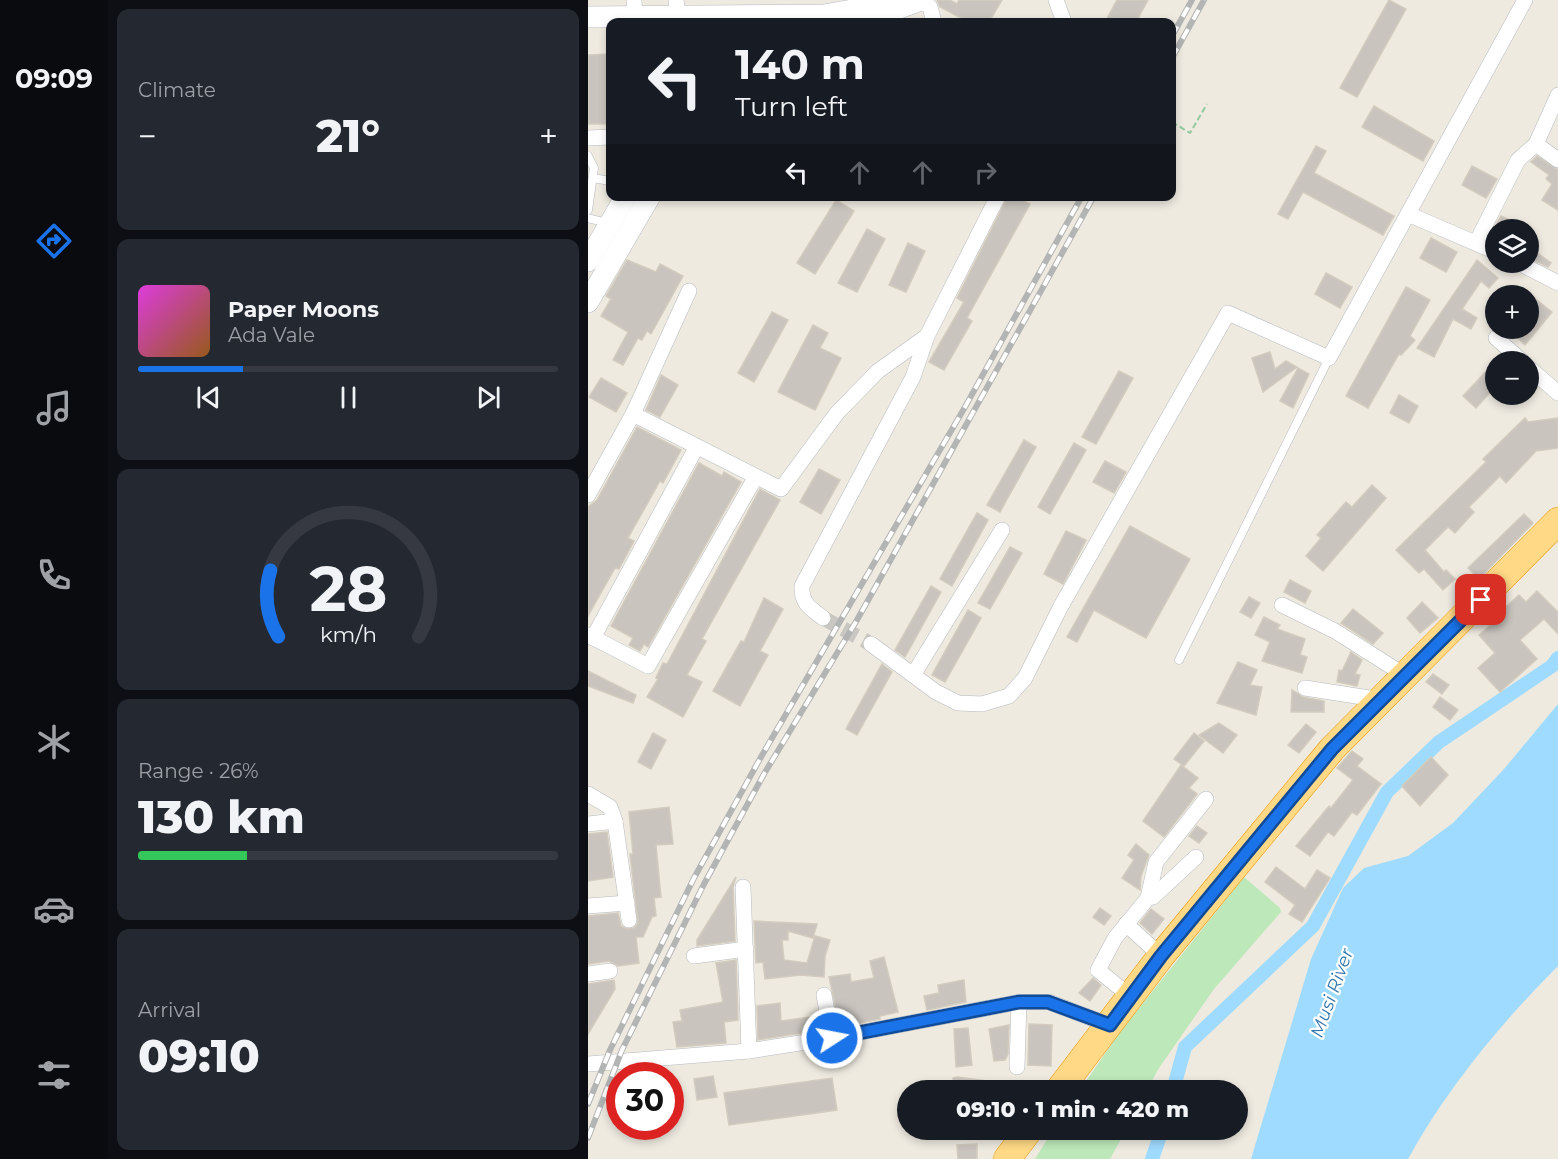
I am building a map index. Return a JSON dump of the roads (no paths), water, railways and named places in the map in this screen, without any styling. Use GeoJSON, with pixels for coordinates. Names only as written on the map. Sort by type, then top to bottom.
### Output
{"type":"FeatureCollection","features":[{"type":"Feature","properties":{"kind":"highway"},"geometry":{"type":"LineString","coordinates":[[1067,1080],[1161,956],[1332,749],[1558,521]]}},
{"type":"Feature","properties":{"kind":"highway"},"geometry":{"type":"LineString","coordinates":[[1007,1159],[1021,1140]]}},
{"type":"Feature","properties":{"kind":"main road"},"geometry":{"type":"LineString","coordinates":[[754,18],[850,12],[870,7],[882,0]]}},
{"type":"Feature","properties":{"kind":"main road"},"geometry":{"type":"LineString","coordinates":[[873,18],[921,0]]}},
{"type":"Feature","properties":{"kind":"main road"},"geometry":{"type":"LineString","coordinates":[[588,17],[634,8],[677,8],[732,18]]}},
{"type":"Feature","properties":{"kind":"main road"},"geometry":{"type":"LineString","coordinates":[[588,30],[606,29]]}},
{"type":"Feature","properties":{"kind":"main road"},"geometry":{"type":"LineString","coordinates":[[588,261],[623,201]]}},
{"type":"Feature","properties":{"kind":"main road"},"geometry":{"type":"LineString","coordinates":[[588,302],[647,201]]}},
{"type":"Feature","properties":{"kind":"street"},"geometry":{"type":"LineString","coordinates":[[921,0],[930,7],[933,18]]}},
{"type":"Feature","properties":{"kind":"street"},"geometry":{"type":"LineString","coordinates":[[1056,0],[1063,18]]}},
{"type":"Feature","properties":{"kind":"street"},"geometry":{"type":"LineString","coordinates":[[871,644],[913,675],[958,703],[974,703],[1009,696],[1025,678],[1061,606],[1228,313],[1329,358],[1525,0]]}},
{"type":"Feature","properties":{"kind":"street"},"geometry":{"type":"LineString","coordinates":[[1476,243],[1518,160],[1536,144],[1558,95]]}},
{"type":"Feature","properties":{"kind":"street"},"geometry":{"type":"LineString","coordinates":[[588,138],[606,137]]}},
{"type":"Feature","properties":{"kind":"street"},"geometry":{"type":"LineString","coordinates":[[1536,144],[1558,160]]}},
{"type":"Feature","properties":{"kind":"street"},"geometry":{"type":"LineString","coordinates":[[823,618],[806,605],[802,596],[802,586],[913,377],[927,336],[995,201]]}},
{"type":"Feature","properties":{"kind":"street"},"geometry":{"type":"LineString","coordinates":[[1408,214],[1485,247]]}},
{"type":"Feature","properties":{"kind":"street"},"geometry":{"type":"LineString","coordinates":[[1538,273],[1558,283]]}},
{"type":"Feature","properties":{"kind":"street"},"geometry":{"type":"LineString","coordinates":[[588,495],[633,414],[689,291]]}},
{"type":"Feature","properties":{"kind":"street"},"geometry":{"type":"LineString","coordinates":[[633,414],[755,478],[781,489],[837,413],[878,370],[927,336]]}},
{"type":"Feature","properties":{"kind":"street"},"geometry":{"type":"LineString","coordinates":[[1497,339],[1511,351]]}},
{"type":"Feature","properties":{"kind":"street"},"geometry":{"type":"LineString","coordinates":[[1539,377],[1558,393]]}},
{"type":"Feature","properties":{"kind":"street"},"geometry":{"type":"LineString","coordinates":[[696,448],[590,637],[648,666],[755,478]]}},
{"type":"Feature","properties":{"kind":"street"},"geometry":{"type":"LineString","coordinates":[[913,675],[1002,530]]}},
{"type":"Feature","properties":{"kind":"street"},"geometry":{"type":"LineString","coordinates":[[1282,605],[1335,631],[1406,676]]}},
{"type":"Feature","properties":{"kind":"street"},"geometry":{"type":"LineString","coordinates":[[1305,688],[1382,700]]}},
{"type":"Feature","properties":{"kind":"street"},"geometry":{"type":"LineString","coordinates":[[588,794],[610,807],[615,821],[629,920]]}},
{"type":"Feature","properties":{"kind":"street"},"geometry":{"type":"LineString","coordinates":[[1131,997],[1098,970],[1115,938],[1148,898],[1156,862],[1206,799]]}},
{"type":"Feature","properties":{"kind":"street"},"geometry":{"type":"LineString","coordinates":[[588,824],[615,821]]}},
{"type":"Feature","properties":{"kind":"street"},"geometry":{"type":"LineString","coordinates":[[1148,898],[1153,897],[1178,876],[1196,857]]}},
{"type":"Feature","properties":{"kind":"street"},"geometry":{"type":"LineString","coordinates":[[743,887],[749,1051]]}},
{"type":"Feature","properties":{"kind":"street"},"geometry":{"type":"LineString","coordinates":[[588,906],[627,903]]}},
{"type":"Feature","properties":{"kind":"street"},"geometry":{"type":"LineString","coordinates":[[1126,924],[1161,956]]}},
{"type":"Feature","properties":{"kind":"street"},"geometry":{"type":"LineString","coordinates":[[694,956],[746,949]]}},
{"type":"Feature","properties":{"kind":"street"},"geometry":{"type":"LineString","coordinates":[[588,974],[610,972]]}},
{"type":"Feature","properties":{"kind":"street"},"geometry":{"type":"LineString","coordinates":[[824,995],[832,1038]]}},
{"type":"Feature","properties":{"kind":"street"},"geometry":{"type":"LineString","coordinates":[[588,1064],[749,1051],[832,1038],[1019,1002],[1048,1002],[1110,1025]]}},
{"type":"Feature","properties":{"kind":"street"},"geometry":{"type":"LineString","coordinates":[[1017,1067],[1019,1002]]}},
{"type":"Feature","properties":{"kind":"lane"},"geometry":{"type":"LineString","coordinates":[[588,156],[594,168],[588,210]]}},
{"type":"Feature","properties":{"kind":"lane"},"geometry":{"type":"LineString","coordinates":[[593,178],[606,180]]}},
{"type":"Feature","properties":{"kind":"lane"},"geometry":{"type":"LineString","coordinates":[[588,218],[610,223]]}},
{"type":"Feature","properties":{"kind":"lane"},"geometry":{"type":"LineString","coordinates":[[1179,660],[1329,358]]}},
{"type":"Feature","properties":{"kind":"water","name":"Musi River"},"geometry":{"type":"Polygon","coordinates":[[[1558,704],[1558,966],[1476,1057],[1440,1107],[1408,1159],[1251,1159],[1311,959],[1343,888],[1364,868],[1408,856],[1453,823],[1504,769],[1558,704]]]}},
{"type":"Feature","properties":{"kind":"waterway"},"geometry":{"type":"LineString","coordinates":[[1176,1080],[1185,1047],[1313,926],[1387,792],[1439,742],[1552,666],[1558,658]]}},
{"type":"Feature","properties":{"kind":"waterway"},"geometry":{"type":"LineString","coordinates":[[1152,1159],[1159,1140]]}},
{"type":"Feature","properties":{"kind":"tunnel"},"geometry":{"type":"LineString","coordinates":[[823,618],[871,644]]}},
{"type":"Feature","properties":{"kind":"railway"},"geometry":{"type":"LineString","coordinates":[[1176,29],[1192,0]]}},
{"type":"Feature","properties":{"kind":"railway"},"geometry":{"type":"LineString","coordinates":[[1176,51],[1204,0]]}},
{"type":"Feature","properties":{"kind":"railway"},"geometry":{"type":"LineString","coordinates":[[588,1104],[610,1050],[694,878],[761,757],[965,407],[1079,201]]}},
{"type":"Feature","properties":{"kind":"railway"},"geometry":{"type":"LineString","coordinates":[[588,1138],[622,1050],[704,884],[764,774],[857,620],[1091,201]]}}]}
